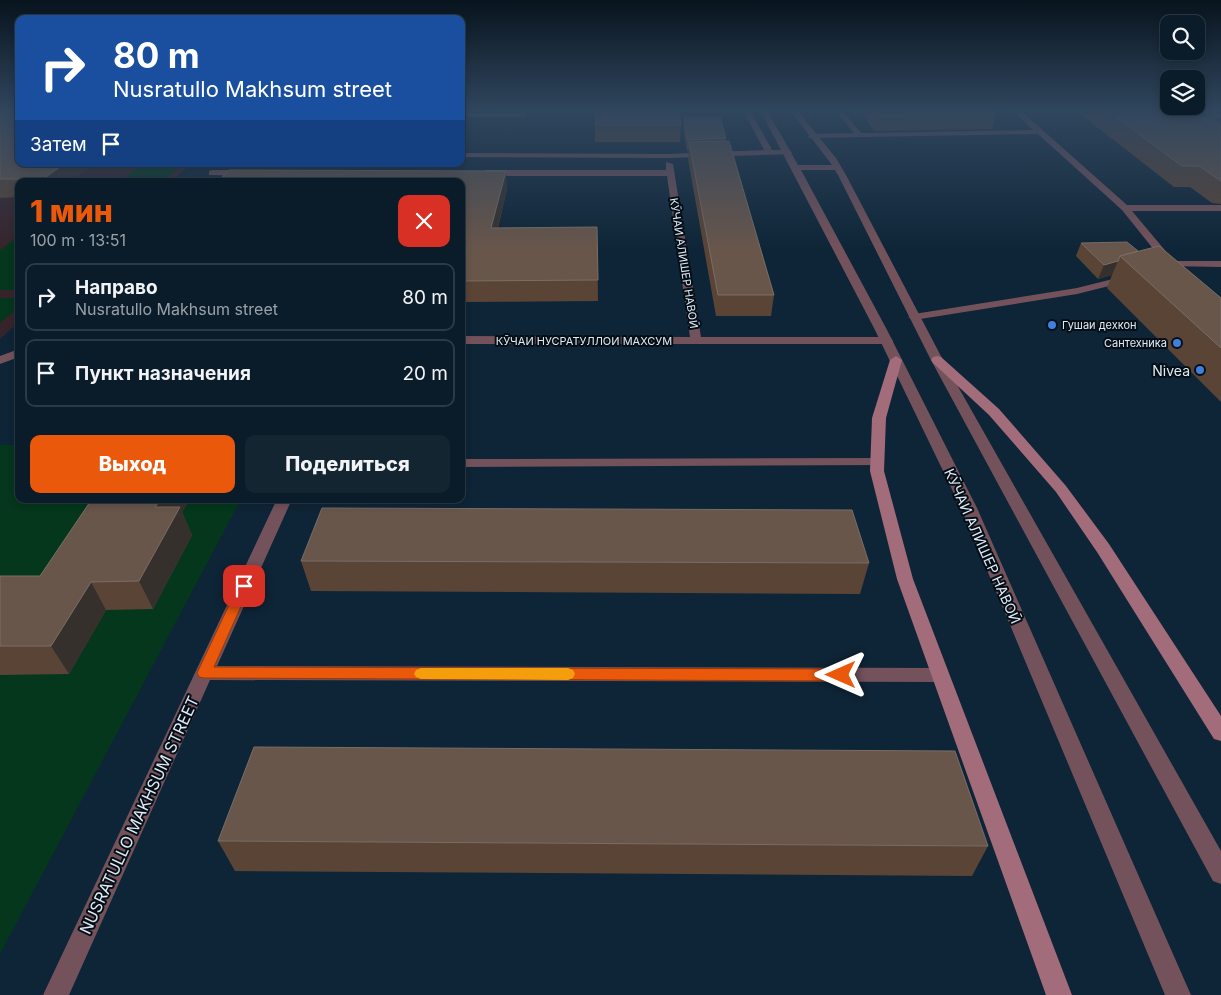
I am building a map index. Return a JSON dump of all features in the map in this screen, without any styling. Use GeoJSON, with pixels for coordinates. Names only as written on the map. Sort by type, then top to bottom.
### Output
{"type":"FeatureCollection","features":[{"type":"Feature","properties":{"kind":"street","name":"КӮЧАИ АЛИШЕР НАВОӢ"},"geometry":{"type":"LineString","coordinates":[[668,156],[696,342]]}},
{"type":"Feature","properties":{"kind":"street","name":"КӮЧАИ АЛИШЕР НАВОӢ"},"geometry":{"type":"LineString","coordinates":[[790,156],[887,342],[969,508],[1178,995]]}},
{"type":"Feature","properties":{"kind":"street"},"geometry":{"type":"LineString","coordinates":[[829,156],[838,168],[936,360],[1221,873]]}},
{"type":"Feature","properties":{"kind":"street"},"geometry":{"type":"LineString","coordinates":[[1067,156],[1125,208],[1167,266],[1185,277]]}},
{"type":"Feature","properties":{"kind":"street"},"geometry":{"type":"LineString","coordinates":[[207,178],[218,167]]}},
{"type":"Feature","properties":{"kind":"street"},"geometry":{"type":"LineString","coordinates":[[795,168],[838,168]]}},
{"type":"Feature","properties":{"kind":"street"},"geometry":{"type":"LineString","coordinates":[[212,173],[251,173]]}},
{"type":"Feature","properties":{"kind":"street"},"geometry":{"type":"LineString","coordinates":[[474,173],[670,173]]}},
{"type":"Feature","properties":{"kind":"street"},"geometry":{"type":"LineString","coordinates":[[1125,208],[1221,208]]}},
{"type":"Feature","properties":{"kind":"street"},"geometry":{"type":"LineString","coordinates":[[1167,266],[1221,264]]}},
{"type":"Feature","properties":{"kind":"street"},"geometry":{"type":"LineString","coordinates":[[914,316],[1077,291],[1140,275]]}},
{"type":"Feature","properties":{"kind":"street","name":"КӮЧАИ НУСРАТУЛЛОИ МАХСУМ"},"geometry":{"type":"LineString","coordinates":[[465,340],[887,342]]}},
{"type":"Feature","properties":{"kind":"street"},"geometry":{"type":"LineString","coordinates":[[0,360],[15,354]]}},
{"type":"Feature","properties":{"kind":"street"},"geometry":{"type":"LineString","coordinates":[[896,360],[879,418],[877,471],[904,579],[1058,995]]}},
{"type":"Feature","properties":{"kind":"street"},"geometry":{"type":"LineString","coordinates":[[936,360],[994,412],[1061,490],[1103,548],[1221,733]]}},
{"type":"Feature","properties":{"kind":"street"},"geometry":{"type":"LineString","coordinates":[[465,463],[877,462]]}},
{"type":"Feature","properties":{"kind":"street","name":"NUSRATULLO MAKHSUM STREET"},"geometry":{"type":"LineString","coordinates":[[56,995],[282,503]]}},
{"type":"Feature","properties":{"kind":"street"},"geometry":{"type":"LineString","coordinates":[[204,673],[940,676]]}},
{"type":"Feature","properties":{"kind":"shaded area"},"geometry":{"type":"Polygon","coordinates":[[[0,156],[15,156],[15,167],[188,167],[175,178],[15,178],[15,326],[0,339],[0,156]]]}},
{"type":"Feature","properties":{"kind":"green space"},"geometry":{"type":"Polygon","coordinates":[[[138,167],[179,167],[167,178],[124,178],[138,167]]]}},
{"type":"Feature","properties":{"kind":"green space"},"geometry":{"type":"Polygon","coordinates":[[[15,239],[15,290],[0,290],[0,250],[15,239]]]}},
{"type":"Feature","properties":{"kind":"green space"},"geometry":{"type":"Polygon","coordinates":[[[0,298],[15,298],[15,310],[0,323],[0,298]]]}},
{"type":"Feature","properties":{"kind":"green space"},"geometry":{"type":"Polygon","coordinates":[[[0,445],[15,445],[15,503],[239,503],[0,954],[0,445]]]}},
{"type":"Feature","properties":{"kind":"building"},"geometry":{"type":"Polygon","coordinates":[[[0,156],[15,156],[15,167],[60,167],[44,178],[0,179],[0,156]]]}},
{"type":"Feature","properties":{"kind":"building"},"geometry":{"type":"Polygon","coordinates":[[[692,156],[734,156],[774,295],[718,295],[692,156]]]}},
{"type":"Feature","properties":{"kind":"building"},"geometry":{"type":"Polygon","coordinates":[[[1169,156],[1221,156],[1221,181],[1199,166],[1182,166],[1169,156]]]}},
{"type":"Feature","properties":{"kind":"building"},"geometry":{"type":"Polygon","coordinates":[[[229,170],[506,171],[491,228],[597,227],[598,280],[465,281],[465,178],[221,178],[229,170]]]}},
{"type":"Feature","properties":{"kind":"building"},"geometry":{"type":"Polygon","coordinates":[[[1127,242],[1138,251],[1120,256],[1118,261],[1104,265],[1081,243],[1127,242]]]}},
{"type":"Feature","properties":{"kind":"building"},"geometry":{"type":"Polygon","coordinates":[[[1159,246],[1221,298],[1221,348],[1120,256],[1159,246]]]}},
{"type":"Feature","properties":{"kind":"building"},"geometry":{"type":"Polygon","coordinates":[[[89,503],[158,503],[155,507],[180,507],[139,581],[91,582],[51,646],[0,646],[0,576],[40,576],[89,503]]]}},
{"type":"Feature","properties":{"kind":"building"},"geometry":{"type":"Polygon","coordinates":[[[322,508],[852,510],[869,563],[301,561],[322,508]]]}},
{"type":"Feature","properties":{"kind":"building"},"geometry":{"type":"Polygon","coordinates":[[[254,747],[955,751],[988,846],[218,841],[254,747]]]}},
{"type":"Feature","properties":{"kind":"slow traffic"},"geometry":{"type":"LineString","coordinates":[[421,674],[568,674]]}},
{"type":"Feature","properties":{"kind":"place","name":"Гушаи дехкон"},"geometry":{"type":"Point","coordinates":[1052,325]}},
{"type":"Feature","properties":{"kind":"place","name":"Сантехника"},"geometry":{"type":"Point","coordinates":[1177,343]}},
{"type":"Feature","properties":{"kind":"place","name":"Nivea"},"geometry":{"type":"Point","coordinates":[1200,370]}},
{"type":"Feature","properties":{"kind":"route"},"geometry":{"type":"LineString","coordinates":[[244,586],[204,673],[841,675]]}}]}
